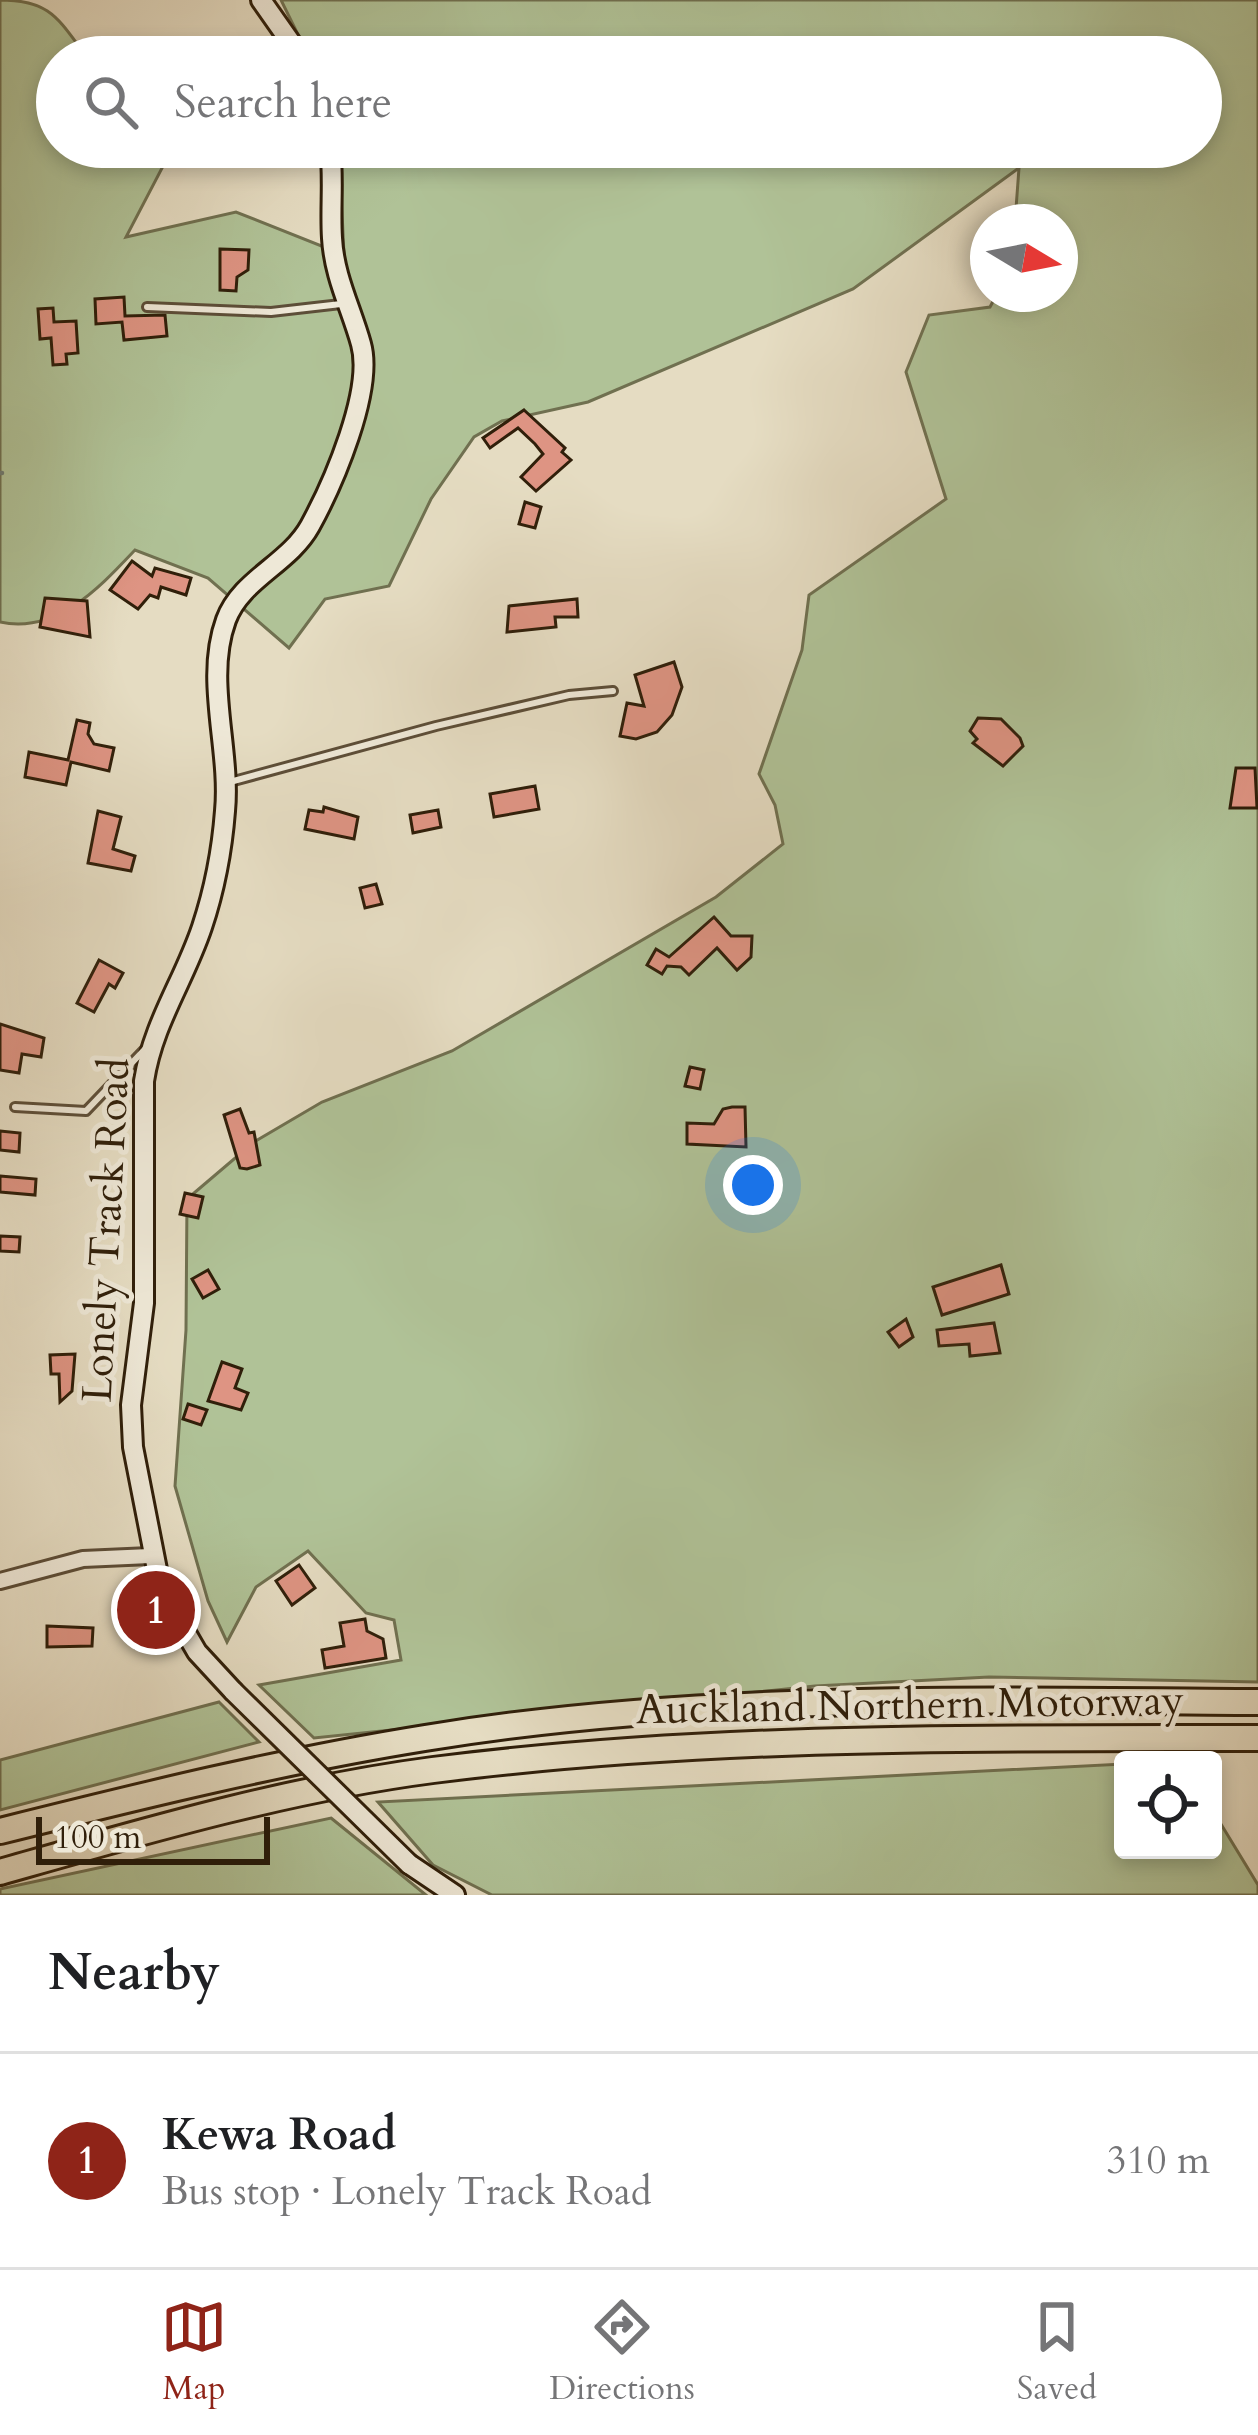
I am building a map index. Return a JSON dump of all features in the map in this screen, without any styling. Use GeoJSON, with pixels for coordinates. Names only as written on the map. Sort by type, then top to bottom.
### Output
{"type":"FeatureCollection","features":[{"type":"Feature","properties":{"kind":"highway","name":"Auckland Northern Motorway"},"geometry":{"type":"LineString","coordinates":[[0,1831],[334,1756],[543,1724],[736,1708],[1258,1702]]}},
{"type":"Feature","properties":{"kind":"highway","name":"Auckland Northern Motorway"},"geometry":{"type":"LineString","coordinates":[[0,1872],[242,1808],[428,1771],[635,1748],[827,1738],[1258,1738]]}},
{"type":"Feature","properties":{"kind":"street"},"geometry":{"type":"LineString","coordinates":[[261,0],[286,36]]}},
{"type":"Feature","properties":{"kind":"street","name":"Lonely Track Road"},"geometry":{"type":"LineString","coordinates":[[330,168],[332,238],[364,368],[362,393],[325,494],[288,555],[238,597],[221,634],[218,675],[226,782],[222,832],[201,932],[150,1045],[144,1081],[144,1303],[131,1405],[150,1556],[178,1624],[233,1691],[410,1864],[455,1895]]}},
{"type":"Feature","properties":{"kind":"street"},"geometry":{"type":"LineString","coordinates":[[0,1581],[83,1558],[150,1556]]}},
{"type":"Feature","properties":{"kind":"lane"},"geometry":{"type":"LineString","coordinates":[[147,307],[271,312],[345,303]]}},
{"type":"Feature","properties":{"kind":"lane"},"geometry":{"type":"LineString","coordinates":[[226,782],[458,721],[569,695],[613,691]]}},
{"type":"Feature","properties":{"kind":"lane"},"geometry":{"type":"LineString","coordinates":[[15,1107],[86,1111],[150,1045]]}},
{"type":"Feature","properties":{"kind":"green space"},"geometry":{"type":"Polygon","coordinates":[[[0,0],[42,8],[71,36],[36,36],[36,168],[162,168],[126,237],[236,212],[344,255],[340,168],[1019,168],[853,289],[588,402],[502,421],[474,437],[431,499],[389,586],[325,599],[289,648],[208,578],[135,550],[75,605],[58,615],[21,624],[0,622],[0,0]]]}},
{"type":"Feature","properties":{"kind":"green space"},"geometry":{"type":"Polygon","coordinates":[[[281,0],[1258,0],[1258,1682],[989,1677],[815,1686],[314,1738],[259,1685],[401,1660],[394,1620],[366,1613],[308,1551],[256,1587],[227,1642],[208,1601],[175,1486],[186,1330],[187,1199],[254,1142],[322,1102],[452,1051],[716,897],[783,844],[775,805],[759,774],[802,650],[809,595],[946,499],[906,372],[929,315],[970,310],[1078,312],[1078,204],[1016,204],[1019,168],[1222,168],[1222,36],[299,36],[281,0]]]}},
{"type":"Feature","properties":{"kind":"green space"},"geometry":{"type":"Polygon","coordinates":[[[219,1702],[259,1742],[0,1810],[0,1760],[219,1702]]]}},
{"type":"Feature","properties":{"kind":"green space"},"geometry":{"type":"Polygon","coordinates":[[[1114,1764],[1114,1859],[1222,1859],[1222,1826],[1258,1885],[1258,1895],[492,1895],[433,1865],[378,1802],[1114,1764]]]}},
{"type":"Feature","properties":{"kind":"green space"},"geometry":{"type":"Polygon","coordinates":[[[331,1818],[426,1895],[0,1895],[0,1889],[331,1818]]]}},
{"type":"Feature","properties":{"kind":"building"},"geometry":{"type":"Polygon","coordinates":[[[220,249],[249,250],[248,270],[237,277],[236,291],[220,290],[220,249]]]}},
{"type":"Feature","properties":{"kind":"building"},"geometry":{"type":"Polygon","coordinates":[[[124,297],[125,316],[165,315],[167,336],[124,340],[122,322],[96,324],[95,299],[124,297]]]}},
{"type":"Feature","properties":{"kind":"building"},"geometry":{"type":"Polygon","coordinates":[[[53,308],[54,322],[76,321],[78,353],[66,354],[67,364],[53,365],[51,338],[40,339],[38,309],[53,308]]]}},
{"type":"Feature","properties":{"kind":"building"},"geometry":{"type":"Polygon","coordinates":[[[524,410],[565,448],[562,452],[571,460],[536,491],[521,477],[543,454],[535,444],[518,428],[490,448],[483,438],[524,410]]]}},
{"type":"Feature","properties":{"kind":"building"},"geometry":{"type":"Polygon","coordinates":[[[525,502],[541,507],[535,528],[519,524],[525,502]]]}},
{"type":"Feature","properties":{"kind":"building"},"geometry":{"type":"Polygon","coordinates":[[[132,561],[152,576],[155,568],[191,578],[186,595],[161,587],[158,598],[150,595],[138,609],[110,590],[132,561]]]}},
{"type":"Feature","properties":{"kind":"building"},"geometry":{"type":"Polygon","coordinates":[[[45,598],[87,601],[90,637],[40,627],[45,598]]]}},
{"type":"Feature","properties":{"kind":"building"},"geometry":{"type":"Polygon","coordinates":[[[577,599],[578,617],[555,617],[556,627],[507,632],[509,606],[577,599]]]}},
{"type":"Feature","properties":{"kind":"building"},"geometry":{"type":"Polygon","coordinates":[[[674,662],[682,687],[672,715],[657,732],[636,739],[620,736],[627,703],[644,706],[635,675],[674,662]]]}},
{"type":"Feature","properties":{"kind":"building"},"geometry":{"type":"Polygon","coordinates":[[[978,718],[1001,719],[1020,738],[1023,746],[1003,766],[973,743],[977,739],[970,731],[978,718]]]}},
{"type":"Feature","properties":{"kind":"building"},"geometry":{"type":"Polygon","coordinates":[[[77,720],[90,723],[88,734],[94,744],[114,748],[109,771],[71,762],[66,785],[25,777],[29,752],[68,760],[77,720]]]}},
{"type":"Feature","properties":{"kind":"building"},"geometry":{"type":"Polygon","coordinates":[[[1236,768],[1255,768],[1257,808],[1230,808],[1236,768]]]}},
{"type":"Feature","properties":{"kind":"building"},"geometry":{"type":"Polygon","coordinates":[[[535,786],[539,809],[494,817],[490,794],[535,786]]]}},
{"type":"Feature","properties":{"kind":"building"},"geometry":{"type":"Polygon","coordinates":[[[324,807],[358,817],[354,839],[305,829],[309,810],[323,812],[324,807]]]}},
{"type":"Feature","properties":{"kind":"building"},"geometry":{"type":"Polygon","coordinates":[[[438,810],[441,827],[413,833],[410,815],[438,810]]]}},
{"type":"Feature","properties":{"kind":"building"},"geometry":{"type":"Polygon","coordinates":[[[98,811],[121,817],[113,849],[135,856],[131,871],[88,863],[98,811]]]}},
{"type":"Feature","properties":{"kind":"building"},"geometry":{"type":"Polygon","coordinates":[[[376,884],[382,904],[365,908],[360,888],[376,884]]]}},
{"type":"Feature","properties":{"kind":"building"},"geometry":{"type":"Polygon","coordinates":[[[714,917],[731,936],[752,936],[751,957],[737,970],[717,948],[689,975],[681,967],[667,966],[662,974],[647,965],[656,949],[669,957],[714,917]]]}},
{"type":"Feature","properties":{"kind":"building"},"geometry":{"type":"Polygon","coordinates":[[[99,960],[123,973],[115,988],[109,984],[94,1012],[77,1003],[99,960]]]}},
{"type":"Feature","properties":{"kind":"building"},"geometry":{"type":"Polygon","coordinates":[[[0,1024],[44,1038],[41,1057],[22,1054],[19,1073],[0,1070],[0,1024]]]}},
{"type":"Feature","properties":{"kind":"building"},"geometry":{"type":"Polygon","coordinates":[[[690,1067],[704,1070],[700,1089],[685,1086],[690,1067]]]}},
{"type":"Feature","properties":{"kind":"building"},"geometry":{"type":"Polygon","coordinates":[[[745,1107],[746,1147],[687,1144],[687,1123],[714,1124],[723,1109],[745,1107]]]}},
{"type":"Feature","properties":{"kind":"building"},"geometry":{"type":"Polygon","coordinates":[[[240,1109],[249,1133],[254,1132],[260,1165],[247,1169],[240,1168],[224,1115],[240,1109]]]}},
{"type":"Feature","properties":{"kind":"building"},"geometry":{"type":"Polygon","coordinates":[[[0,1131],[20,1133],[19,1152],[0,1150],[0,1131]]]}},
{"type":"Feature","properties":{"kind":"building"},"geometry":{"type":"Polygon","coordinates":[[[0,1176],[36,1179],[35,1195],[0,1192],[0,1176]]]}},
{"type":"Feature","properties":{"kind":"building"},"geometry":{"type":"Polygon","coordinates":[[[185,1193],[203,1197],[198,1218],[180,1214],[185,1193]]]}},
{"type":"Feature","properties":{"kind":"building"},"geometry":{"type":"Polygon","coordinates":[[[0,1236],[20,1237],[19,1252],[0,1251],[0,1236]]]}},
{"type":"Feature","properties":{"kind":"building"},"geometry":{"type":"Polygon","coordinates":[[[1001,1265],[1009,1294],[942,1315],[933,1287],[1001,1265]]]}},
{"type":"Feature","properties":{"kind":"building"},"geometry":{"type":"Polygon","coordinates":[[[208,1270],[219,1289],[203,1298],[192,1279],[208,1270]]]}},
{"type":"Feature","properties":{"kind":"building"},"geometry":{"type":"Polygon","coordinates":[[[906,1319],[913,1337],[899,1347],[888,1332],[906,1319]]]}},
{"type":"Feature","properties":{"kind":"building"},"geometry":{"type":"Polygon","coordinates":[[[994,1323],[1000,1353],[970,1356],[969,1344],[939,1346],[937,1330],[994,1323]]]}},
{"type":"Feature","properties":{"kind":"building"},"geometry":{"type":"Polygon","coordinates":[[[75,1354],[72,1391],[60,1402],[59,1374],[51,1374],[50,1355],[75,1354]]]}},
{"type":"Feature","properties":{"kind":"building"},"geometry":{"type":"Polygon","coordinates":[[[222,1362],[242,1369],[235,1388],[248,1393],[241,1410],[208,1401],[222,1362]]]}},
{"type":"Feature","properties":{"kind":"building"},"geometry":{"type":"Polygon","coordinates":[[[188,1404],[207,1410],[201,1425],[183,1419],[188,1404]]]}},
{"type":"Feature","properties":{"kind":"building"},"geometry":{"type":"Polygon","coordinates":[[[299,1565],[315,1588],[292,1605],[276,1581],[299,1565]]]}},
{"type":"Feature","properties":{"kind":"building"},"geometry":{"type":"Polygon","coordinates":[[[365,1619],[367,1631],[383,1639],[386,1658],[325,1668],[322,1650],[344,1646],[340,1623],[365,1619]]]}},
{"type":"Feature","properties":{"kind":"building"},"geometry":{"type":"Polygon","coordinates":[[[131,1620],[147,1639],[135,1648],[120,1630],[131,1620]]]}},
{"type":"Feature","properties":{"kind":"building"},"geometry":{"type":"Polygon","coordinates":[[[47,1626],[93,1628],[92,1646],[47,1647],[47,1626]]]}},
{"type":"Feature","properties":{"kind":"place","name":"Kewa Road"},"geometry":{"type":"Point","coordinates":[156,1610]}}]}
